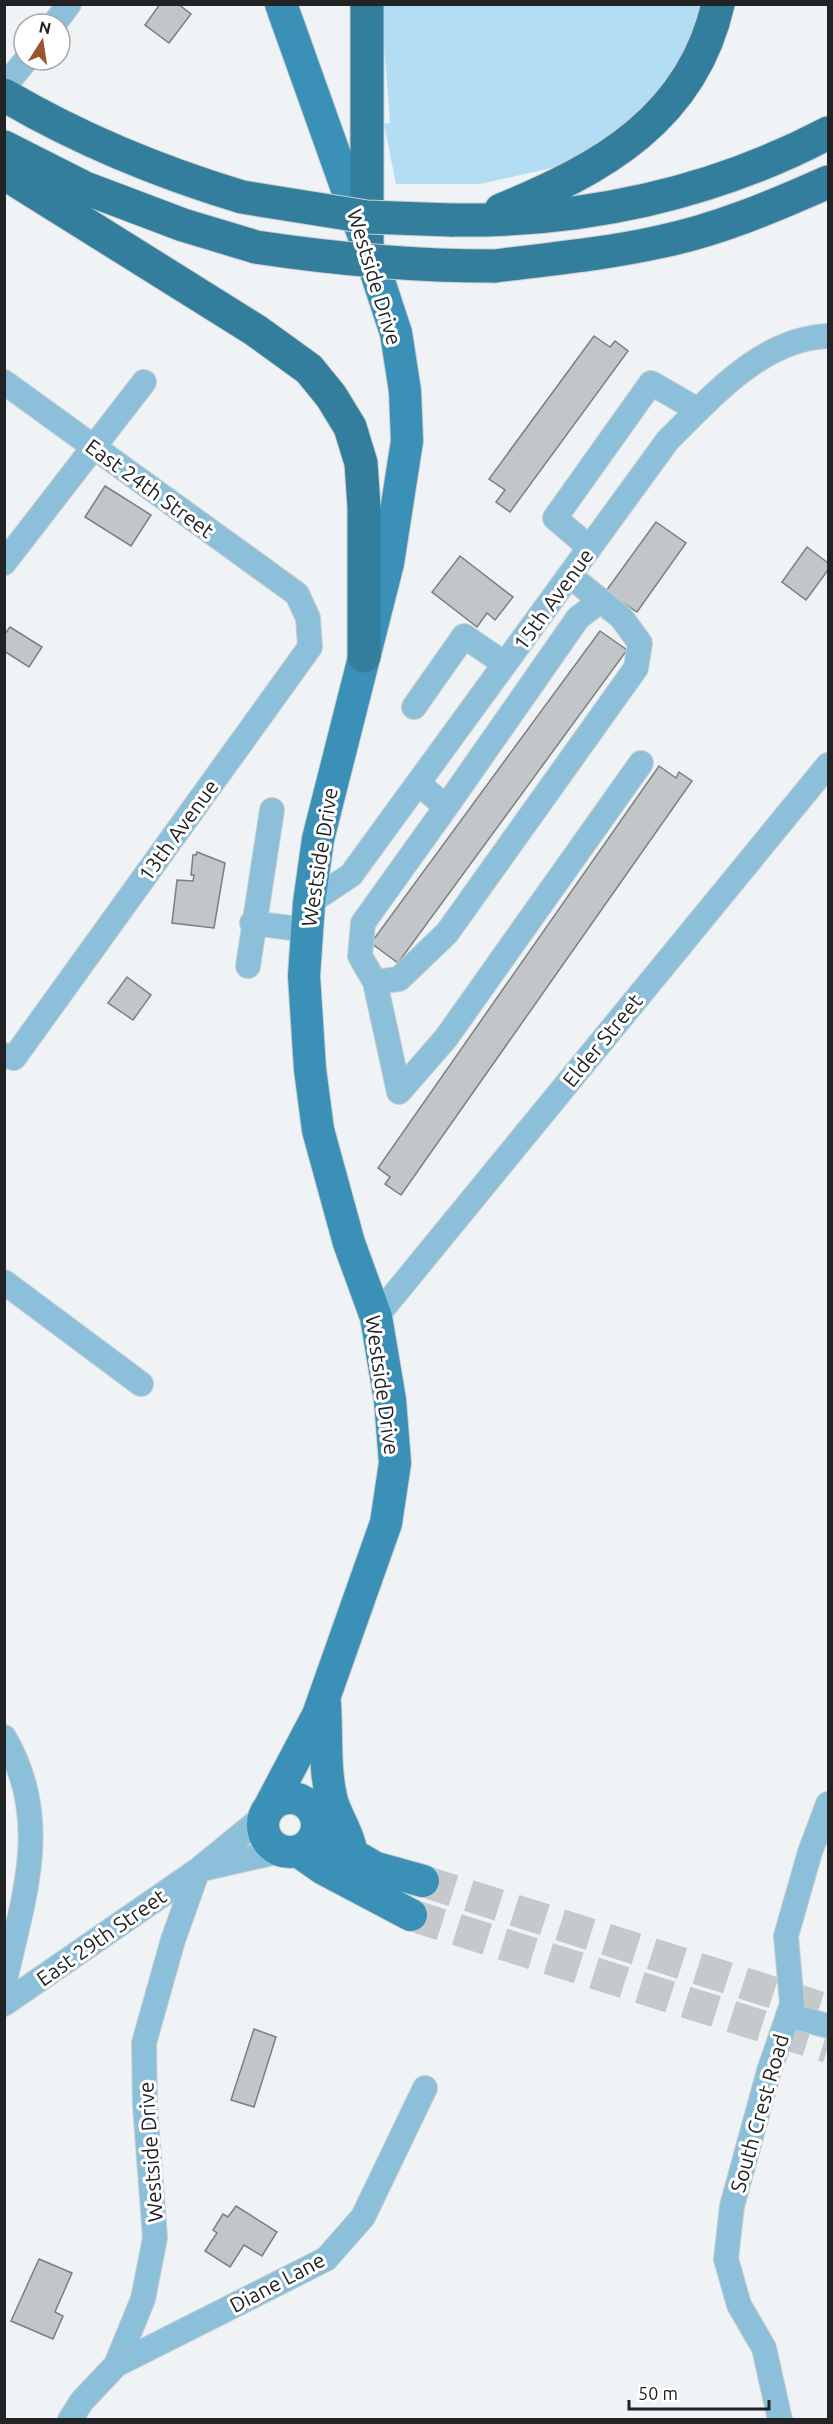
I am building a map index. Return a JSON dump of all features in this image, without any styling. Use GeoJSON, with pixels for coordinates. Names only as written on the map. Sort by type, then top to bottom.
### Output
{"type":"FeatureCollection","features":[{"type":"Feature","properties":{"kind":"highway"},"geometry":{"type":"LineString","coordinates":[[367,4],[368,245]]}},
{"type":"Feature","properties":{"kind":"highway"},"geometry":{"type":"LineString","coordinates":[[464,220],[541,194],[617,153],[665,110],[688,77],[718,4]]}},
{"type":"Feature","properties":{"kind":"highway"},"geometry":{"type":"LineString","coordinates":[[4,95],[112,151],[179,178],[242,197],[367,217],[464,220],[561,216],[632,205],[721,179],[788,154],[828,133]]}},
{"type":"Feature","properties":{"kind":"highway"},"geometry":{"type":"LineString","coordinates":[[4,147],[75,201],[309,369],[332,396],[350,427],[360,463],[364,507],[364,656]]}},
{"type":"Feature","properties":{"kind":"highway"},"geometry":{"type":"LineString","coordinates":[[4,172],[75,201],[183,225],[256,247],[343,260],[495,266],[582,256],[662,242],[755,214],[828,182]]}},
{"type":"Feature","properties":{"kind":"main road","name":"Westside Drive"},"geometry":{"type":"LineString","coordinates":[[267,1812],[321,1706],[386,1523],[395,1462],[390,1400],[376,1317],[349,1243],[318,1131],[306,1024],[304,976],[308,916],[318,839],[388,563],[407,441],[405,392],[396,333],[368,245],[281,4]]}},
{"type":"Feature","properties":{"kind":"main road","name":"Westside Drive"},"geometry":{"type":"LineString","coordinates":[[313,1816],[321,1706]]}},
{"type":"Feature","properties":{"kind":"main road"},"geometry":{"type":"LineString","coordinates":[[321,1706],[332,1800],[352,1846],[352,1857]]}},
{"type":"Feature","properties":{"kind":"main road"},"geometry":{"type":"LineString","coordinates":[[411,1915],[290,1851],[273,1847],[264,1833],[267,1812],[276,1802],[294,1799],[313,1816],[336,1846],[352,1857],[376,1868],[423,1881]]}},
{"type":"Feature","properties":{"kind":"main road"},"geometry":{"type":"LineString","coordinates":[[290,1851],[312,1841],[313,1816]]}},
{"type":"Feature","properties":{"kind":"street"},"geometry":{"type":"LineString","coordinates":[[4,87],[16,72]]}},
{"type":"Feature","properties":{"kind":"street","name":"15th Avenue"},"geometry":{"type":"LineString","coordinates":[[308,916],[351,875],[668,440],[698,410],[763,355],[810,337],[828,336]]}},
{"type":"Feature","properties":{"kind":"street","name":"East 24th Street"},"geometry":{"type":"LineString","coordinates":[[4,382],[297,594]]}},
{"type":"Feature","properties":{"kind":"street"},"geometry":{"type":"LineString","coordinates":[[4,563],[144,382]]}},
{"type":"Feature","properties":{"kind":"street"},"geometry":{"type":"LineString","coordinates":[[590,548],[555,518],[651,383],[698,410]]}},
{"type":"Feature","properties":{"kind":"street"},"geometry":{"type":"LineString","coordinates":[[375,981],[399,979],[447,933],[636,668],[640,643],[621,617],[599,602],[570,576]]}},
{"type":"Feature","properties":{"kind":"street","name":"13th Avenue"},"geometry":{"type":"LineString","coordinates":[[9,1057],[310,647],[308,618],[297,594]]}},
{"type":"Feature","properties":{"kind":"street"},"geometry":{"type":"LineString","coordinates":[[599,602],[578,618],[363,923],[360,956],[375,981],[399,1092],[446,1038],[641,763]]}},
{"type":"Feature","properties":{"kind":"street"},"geometry":{"type":"LineString","coordinates":[[414,707],[464,636],[505,664]]}},
{"type":"Feature","properties":{"kind":"street"},"geometry":{"type":"LineString","coordinates":[[466,718],[494,737]]}},
{"type":"Feature","properties":{"kind":"street","name":"Elder Street"},"geometry":{"type":"LineString","coordinates":[[376,1317],[828,765]]}},
{"type":"Feature","properties":{"kind":"street"},"geometry":{"type":"LineString","coordinates":[[418,783],[446,807]]}},
{"type":"Feature","properties":{"kind":"street"},"geometry":{"type":"LineString","coordinates":[[248,966],[252,923],[272,810]]}},
{"type":"Feature","properties":{"kind":"street"},"geometry":{"type":"LineString","coordinates":[[252,923],[308,916]]}},
{"type":"Feature","properties":{"kind":"street"},"geometry":{"type":"LineString","coordinates":[[4,1282],[141,1384]]}},
{"type":"Feature","properties":{"kind":"street"},"geometry":{"type":"LineString","coordinates":[[4,1985],[32,1858],[30,1811],[22,1772],[5,1737]]}},
{"type":"Feature","properties":{"kind":"street","name":"South Crest Road"},"geometry":{"type":"LineString","coordinates":[[780,2420],[764,2348],[739,2305],[726,2259],[732,2206],[769,2071],[792,2004],[786,1936],[810,1852],[828,1804]]}},
{"type":"Feature","properties":{"kind":"street","name":"East 29th Street"},"geometry":{"type":"LineString","coordinates":[[4,2004],[198,1869],[267,1812]]}},
{"type":"Feature","properties":{"kind":"street","name":"East 29th Street"},"geometry":{"type":"LineString","coordinates":[[198,1869],[290,1851]]}},
{"type":"Feature","properties":{"kind":"street","name":"Westside Drive"},"geometry":{"type":"LineString","coordinates":[[70,2420],[82,2401],[116,2365],[143,2299],[155,2238],[145,2106],[144,2043],[173,1940],[198,1869]]}},
{"type":"Feature","properties":{"kind":"street"},"geometry":{"type":"LineString","coordinates":[[788,2015],[828,2026]]}},
{"type":"Feature","properties":{"kind":"street","name":"Diane Lane"},"geometry":{"type":"LineString","coordinates":[[116,2365],[326,2259],[363,2217],[425,2088]]}},
{"type":"Feature","properties":{"kind":"shaded area"},"geometry":{"type":"Polygon","coordinates":[[[381,5],[703,5],[693,38],[651,107],[570,164],[480,184],[396,184],[384,124],[390,123],[381,5]]]}},
{"type":"Feature","properties":{"kind":"building"},"geometry":{"type":"Polygon","coordinates":[[[160,4],[178,4],[191,14],[169,43],[145,25],[160,4]]]}},
{"type":"Feature","properties":{"kind":"building"},"geometry":{"type":"Polygon","coordinates":[[[594,336],[610,347],[615,341],[628,351],[510,512],[496,502],[505,490],[489,479],[594,336]]]}},
{"type":"Feature","properties":{"kind":"building"},"geometry":{"type":"Polygon","coordinates":[[[105,486],[151,515],[131,546],[85,517],[105,486]]]}},
{"type":"Feature","properties":{"kind":"building"},"geometry":{"type":"Polygon","coordinates":[[[656,522],[686,543],[637,612],[606,591],[656,522]]]}},
{"type":"Feature","properties":{"kind":"building"},"geometry":{"type":"Polygon","coordinates":[[[807,547],[828,563],[828,570],[806,600],[782,582],[807,547]]]}},
{"type":"Feature","properties":{"kind":"building"},"geometry":{"type":"Polygon","coordinates":[[[460,556],[513,597],[495,620],[487,613],[477,627],[432,592],[460,556]]]}},
{"type":"Feature","properties":{"kind":"building"},"geometry":{"type":"Polygon","coordinates":[[[10,627],[42,647],[29,667],[4,651],[4,635],[10,627]]]}},
{"type":"Feature","properties":{"kind":"building"},"geometry":{"type":"Polygon","coordinates":[[[600,631],[627,650],[398,963],[371,943],[600,631]]]}},
{"type":"Feature","properties":{"kind":"building"},"geometry":{"type":"Polygon","coordinates":[[[659,766],[676,778],[679,772],[692,781],[401,1195],[385,1184],[390,1177],[378,1168],[659,766]]]}},
{"type":"Feature","properties":{"kind":"building"},"geometry":{"type":"Polygon","coordinates":[[[197,852],[225,863],[214,928],[172,923],[177,880],[193,881],[194,875],[191,875],[193,855],[197,852]]]}},
{"type":"Feature","properties":{"kind":"building"},"geometry":{"type":"Polygon","coordinates":[[[127,977],[151,995],[133,1020],[108,1003],[127,977]]]}},
{"type":"Feature","properties":{"kind":"building"},"geometry":{"type":"Polygon","coordinates":[[[254,2029],[276,2037],[254,2107],[231,2100],[254,2029]]]}},
{"type":"Feature","properties":{"kind":"building"},"geometry":{"type":"Polygon","coordinates":[[[236,2206],[277,2232],[262,2256],[244,2245],[230,2267],[205,2251],[217,2233],[213,2230],[223,2214],[228,2217],[236,2206]]]}},
{"type":"Feature","properties":{"kind":"building"},"geometry":{"type":"Polygon","coordinates":[[[39,2259],[72,2273],[55,2312],[63,2316],[53,2339],[11,2321],[39,2259]]]}},
{"type":"Feature","properties":{"kind":"tunnel"},"geometry":{"type":"LineString","coordinates":[[423,1881],[828,2010]]}},
{"type":"Feature","properties":{"kind":"tunnel"},"geometry":{"type":"LineString","coordinates":[[411,1915],[828,2047]]}}]}
